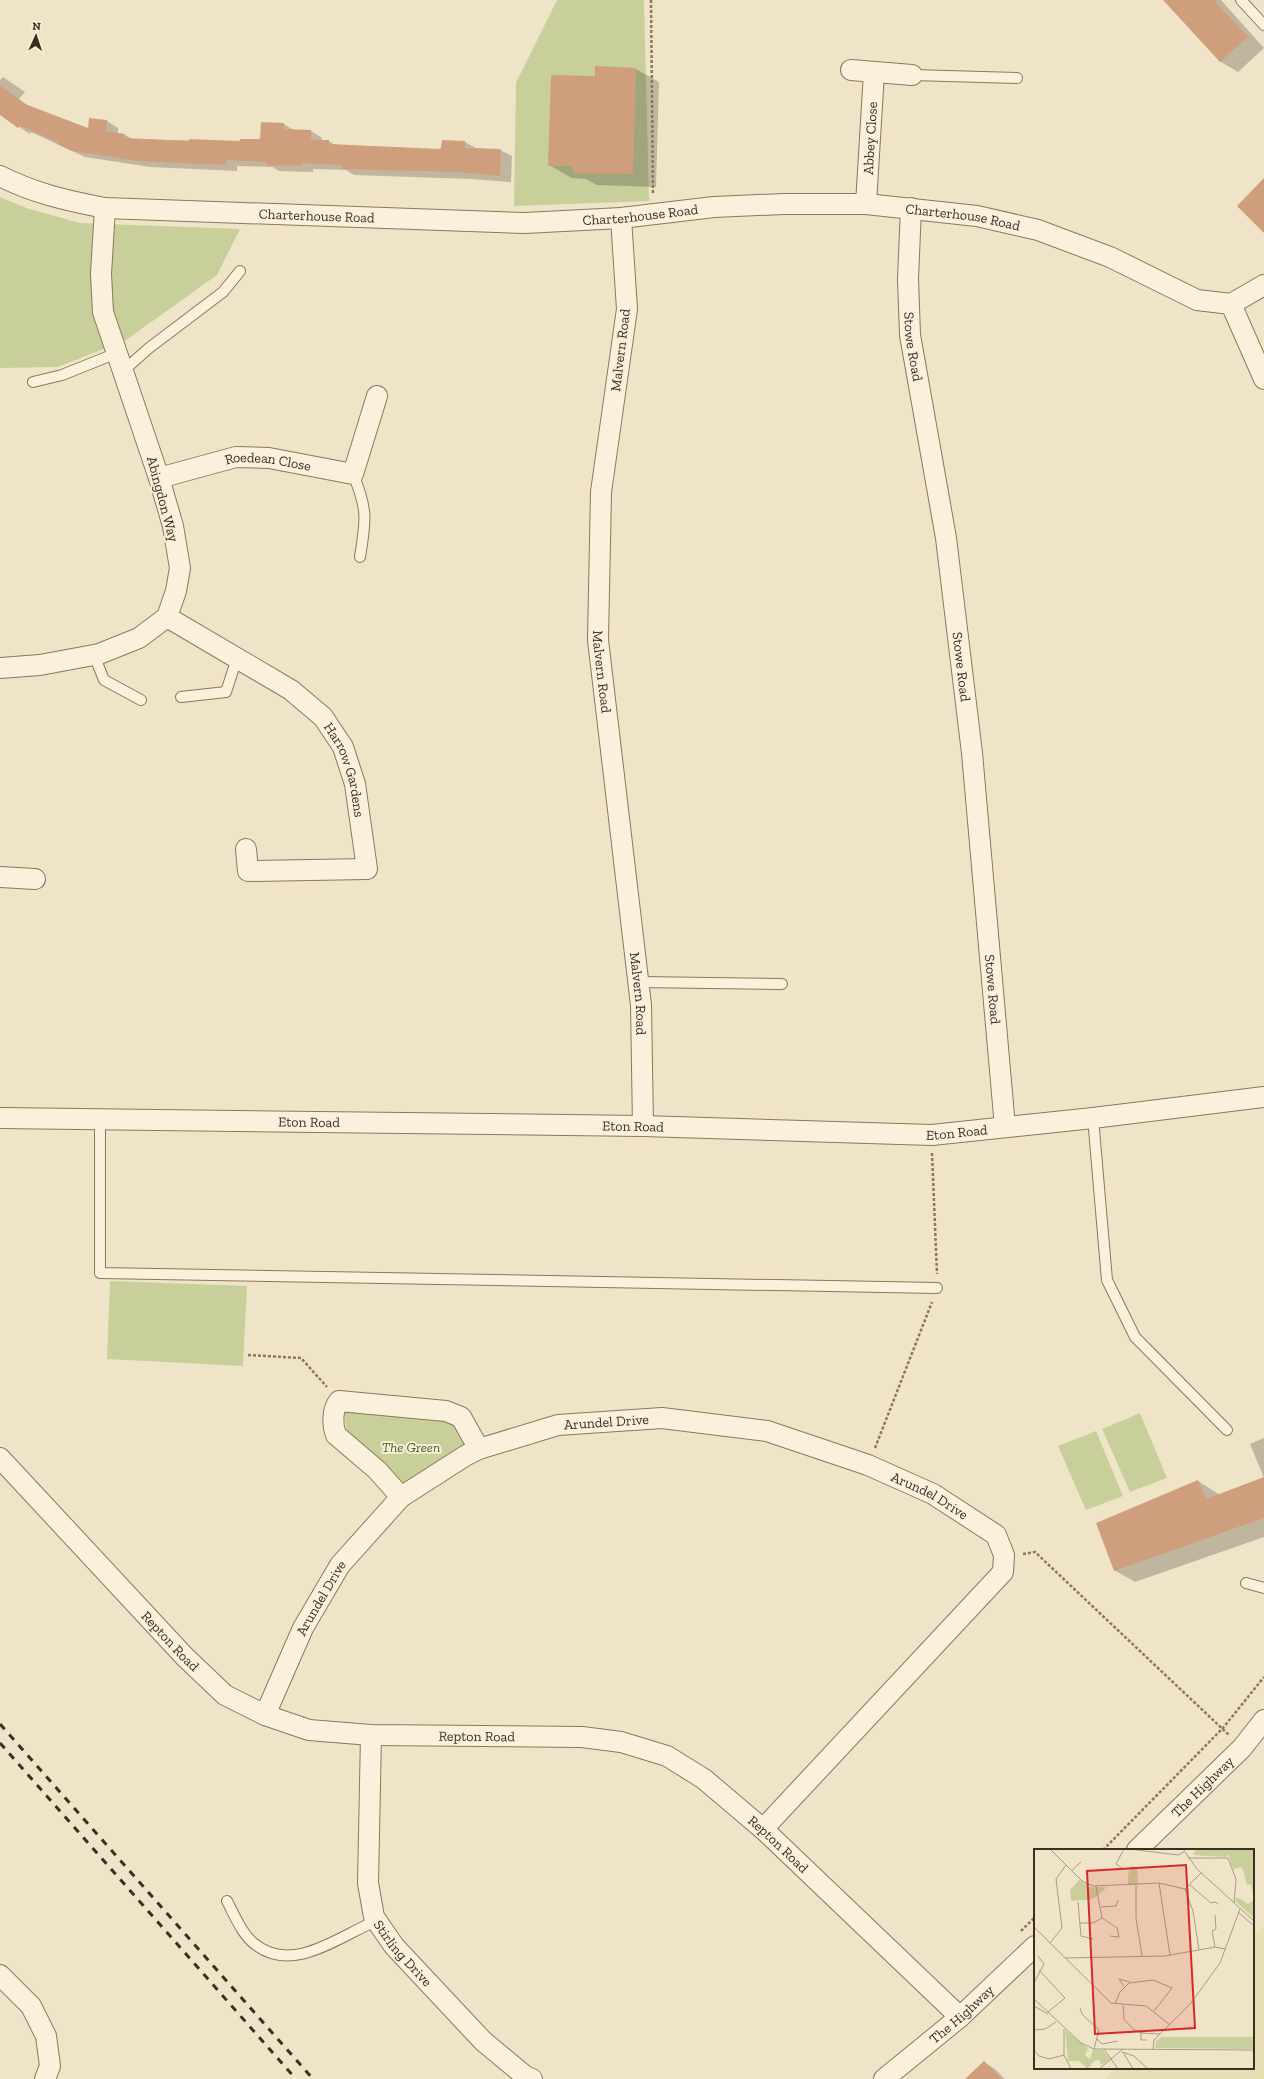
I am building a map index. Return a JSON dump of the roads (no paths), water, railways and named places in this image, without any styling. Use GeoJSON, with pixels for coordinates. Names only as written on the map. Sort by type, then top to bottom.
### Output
{"type":"FeatureCollection","features":[{"type":"Feature","properties":{"kind":"street"},"geometry":{"type":"LineString","coordinates":[[851,70],[912,75]]}},
{"type":"Feature","properties":{"kind":"street","name":"Abbey Close"},"geometry":{"type":"LineString","coordinates":[[866,204],[874,72]]}},
{"type":"Feature","properties":{"kind":"street","name":"Charterhouse Road"},"geometry":{"type":"LineString","coordinates":[[0,176],[20,186],[63,200],[105,208],[525,223],[621,218],[714,207],[784,204],[866,204],[911,208],[977,216],[1038,230],[1110,257],[1197,300],[1231,304]]}},
{"type":"Feature","properties":{"kind":"street","name":"Abingdon Way"},"geometry":{"type":"LineString","coordinates":[[105,208],[101,274],[103,312],[159,478],[173,526],[180,568],[176,591],[167,617]]}},
{"type":"Feature","properties":{"kind":"street","name":"Stowe Road"},"geometry":{"type":"LineString","coordinates":[[911,208],[908,279],[910,335],[946,538],[971,745],[1005,1127]]}},
{"type":"Feature","properties":{"kind":"street","name":"Malvern Road"},"geometry":{"type":"LineString","coordinates":[[621,218],[626,310],[601,492],[598,640],[641,1005],[643,1126]]}},
{"type":"Feature","properties":{"kind":"street"},"geometry":{"type":"LineString","coordinates":[[1264,285],[1231,304],[1264,379]]}},
{"type":"Feature","properties":{"kind":"street"},"geometry":{"type":"LineString","coordinates":[[354,474],[377,396]]}},
{"type":"Feature","properties":{"kind":"street","name":"Roedean Close"},"geometry":{"type":"LineString","coordinates":[[159,478],[236,457],[269,458],[354,474]]}},
{"type":"Feature","properties":{"kind":"street"},"geometry":{"type":"LineString","coordinates":[[0,668],[40,665],[94,655],[139,638],[167,617]]}},
{"type":"Feature","properties":{"kind":"street","name":"Harrow Gardens"},"geometry":{"type":"LineString","coordinates":[[167,617],[291,690],[323,718],[343,747],[355,784],[367,869],[248,871],[246,850]]}},
{"type":"Feature","properties":{"kind":"street"},"geometry":{"type":"LineString","coordinates":[[0,877],[35,879]]}},
{"type":"Feature","properties":{"kind":"street","name":"Eton Road"},"geometry":{"type":"LineString","coordinates":[[0,1118],[100,1118],[643,1126],[932,1135],[1093,1118],[1264,1097]]}},
{"type":"Feature","properties":{"kind":"street"},"geometry":{"type":"LineString","coordinates":[[401,1497],[377,1470],[336,1435],[334,1425],[335,1406],[339,1401],[446,1411],[461,1416],[478,1449]]}},
{"type":"Feature","properties":{"kind":"street","name":"Arundel Drive"},"geometry":{"type":"LineString","coordinates":[[265,1715],[303,1628],[340,1565],[401,1497],[465,1456],[478,1449],[558,1425],[662,1418],[767,1431],[868,1465],[933,1494],[996,1535],[1004,1555],[1003,1572],[763,1829]]}},
{"type":"Feature","properties":{"kind":"street","name":"Repton Road"},"geometry":{"type":"LineString","coordinates":[[0,1458],[185,1657],[225,1695],[265,1715],[309,1730],[371,1735],[582,1737],[621,1742],[667,1756],[704,1779],[763,1829],[960,2017]]}},
{"type":"Feature","properties":{"kind":"street","name":"The Highway"},"geometry":{"type":"LineString","coordinates":[[1137,1849],[1242,1748],[1264,1720]]}},
{"type":"Feature","properties":{"kind":"street","name":"Stirling Drive"},"geometry":{"type":"LineString","coordinates":[[371,1735],[368,1883],[374,1917],[394,1946],[483,2041],[525,2076],[532,2079]]}},
{"type":"Feature","properties":{"kind":"street","name":"The Highway"},"geometry":{"type":"LineString","coordinates":[[884,2079],[960,2017],[1034,1947]]}},
{"type":"Feature","properties":{"kind":"street"},"geometry":{"type":"LineString","coordinates":[[0,1975],[31,2006],[46,2036],[50,2066],[45,2079]]}},
{"type":"Feature","properties":{"kind":"lane"},"geometry":{"type":"LineString","coordinates":[[1241,0],[1264,25]]}},
{"type":"Feature","properties":{"kind":"lane"},"geometry":{"type":"LineString","coordinates":[[912,75],[1017,78]]}},
{"type":"Feature","properties":{"kind":"lane"},"geometry":{"type":"LineString","coordinates":[[33,382],[120,362],[149,348],[223,292],[240,271]]}},
{"type":"Feature","properties":{"kind":"lane"},"geometry":{"type":"LineString","coordinates":[[354,474],[364,498],[366,522],[360,557]]}},
{"type":"Feature","properties":{"kind":"lane"},"geometry":{"type":"LineString","coordinates":[[94,655],[104,680],[141,700]]}},
{"type":"Feature","properties":{"kind":"lane"},"geometry":{"type":"LineString","coordinates":[[181,697],[226,692],[237,658]]}},
{"type":"Feature","properties":{"kind":"lane"},"geometry":{"type":"LineString","coordinates":[[638,982],[782,984]]}},
{"type":"Feature","properties":{"kind":"lane"},"geometry":{"type":"LineString","coordinates":[[100,1118],[100,1273],[937,1288]]}},
{"type":"Feature","properties":{"kind":"lane"},"geometry":{"type":"LineString","coordinates":[[1093,1118],[1107,1280],[1135,1337],[1227,1430]]}},
{"type":"Feature","properties":{"kind":"lane"},"geometry":{"type":"LineString","coordinates":[[1246,1583],[1264,1588]]}},
{"type":"Feature","properties":{"kind":"lane"},"geometry":{"type":"LineString","coordinates":[[227,1902],[241,1928],[256,1945],[273,1954],[280,1955],[291,1955],[315,1951],[376,1920]]}},
{"type":"Feature","properties":{"kind":"railway"},"geometry":{"type":"LineString","coordinates":[[0,1724],[313,2079]]}},
{"type":"Feature","properties":{"kind":"railway"},"geometry":{"type":"LineString","coordinates":[[0,1743],[296,2079]]}},
{"type":"Feature","properties":{"kind":"park label","name":"The Green"},"geometry":{"type":"Point","coordinates":[411,1447]}}]}
